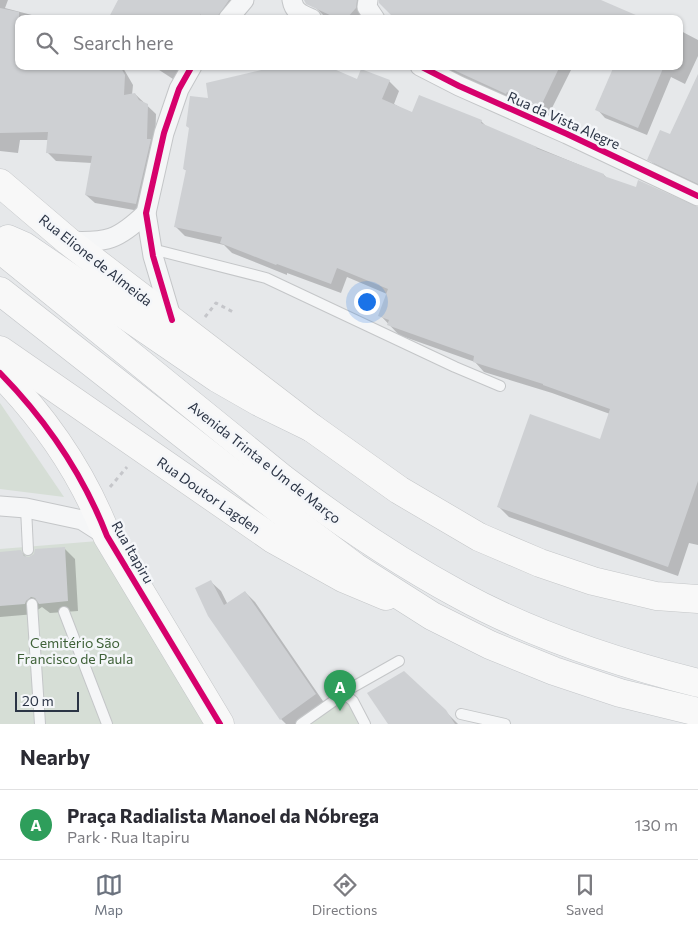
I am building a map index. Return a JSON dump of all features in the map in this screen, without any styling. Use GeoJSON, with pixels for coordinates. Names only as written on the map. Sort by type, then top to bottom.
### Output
{"type":"FeatureCollection","features":[{"type":"Feature","properties":{"kind":"main road","name":"Rua Elione de Almeida"},"geometry":{"type":"LineString","coordinates":[[0,182],[68,241],[312,428]]}},
{"type":"Feature","properties":{"kind":"main road"},"geometry":{"type":"LineString","coordinates":[[0,235],[24,246],[217,378],[259,402],[312,428],[399,490],[478,537],[540,563],[593,581],[656,596],[698,609]]}},
{"type":"Feature","properties":{"kind":"main road","name":"Avenida Trinta e Um de Março"},"geometry":{"type":"LineString","coordinates":[[0,249],[282,478],[330,514],[397,558],[460,596],[519,624],[647,670],[698,683]]}},
{"type":"Feature","properties":{"kind":"main road","name":"Avenida Trinta e Um de Março"},"geometry":{"type":"LineString","coordinates":[[0,291],[286,516],[355,567],[432,616],[490,645],[554,671],[620,692],[698,712]]}},
{"type":"Feature","properties":{"kind":"main road","name":"Rua Doutor Lagden"},"geometry":{"type":"LineString","coordinates":[[0,350],[273,539],[343,578],[432,616]]}},
{"type":"Feature","properties":{"kind":"main road","name":"Rua Itapiru"},"geometry":{"type":"LineString","coordinates":[[0,373],[67,454],[95,504],[107,536],[220,724]]}},
{"type":"Feature","properties":{"kind":"main road"},"geometry":{"type":"LineString","coordinates":[[656,596],[698,599]]}},
{"type":"Feature","properties":{"kind":"street"},"geometry":{"type":"LineString","coordinates":[[231,15],[244,0]]}},
{"type":"Feature","properties":{"kind":"street"},"geometry":{"type":"LineString","coordinates":[[292,0],[293,7],[297,13],[302,15]]}},
{"type":"Feature","properties":{"kind":"street"},"geometry":{"type":"LineString","coordinates":[[368,0],[367,7],[372,15]]}},
{"type":"Feature","properties":{"kind":"street"},"geometry":{"type":"LineString","coordinates":[[181,327],[158,278],[146,213],[164,133],[179,89],[190,70]]}},
{"type":"Feature","properties":{"kind":"street","name":"Rua da Vista Alegre"},"geometry":{"type":"LineString","coordinates":[[428,70],[698,196]]}},
{"type":"Feature","properties":{"kind":"street"},"geometry":{"type":"LineString","coordinates":[[68,241],[86,242],[113,238],[125,232],[146,213]]}},
{"type":"Feature","properties":{"kind":"street"},"geometry":{"type":"LineString","coordinates":[[0,506],[26,508],[82,520],[107,536]]}},
{"type":"Feature","properties":{"kind":"lane"},"geometry":{"type":"LineString","coordinates":[[152,249],[266,278],[455,367],[500,386]]}},
{"type":"Feature","properties":{"kind":"lane"},"geometry":{"type":"LineString","coordinates":[[26,508],[28,550]]}},
{"type":"Feature","properties":{"kind":"lane"},"geometry":{"type":"LineString","coordinates":[[32,604],[40,724]]}},
{"type":"Feature","properties":{"kind":"lane"},"geometry":{"type":"LineString","coordinates":[[64,612],[107,724]]}},
{"type":"Feature","properties":{"kind":"lane"},"geometry":{"type":"LineString","coordinates":[[346,691],[399,661]]}},
{"type":"Feature","properties":{"kind":"lane"},"geometry":{"type":"LineString","coordinates":[[301,724],[338,698],[346,696],[353,700],[365,724]]}},
{"type":"Feature","properties":{"kind":"lane"},"geometry":{"type":"LineString","coordinates":[[462,714],[502,724]]}},
{"type":"Feature","properties":{"kind":"path"},"geometry":{"type":"LineString","coordinates":[[181,327],[216,303],[235,313]]}},
{"type":"Feature","properties":{"kind":"path"},"geometry":{"type":"LineString","coordinates":[[95,504],[131,463]]}},
{"type":"Feature","properties":{"kind":"green space"},"geometry":{"type":"Polygon","coordinates":[[[0,403],[64,497],[0,489],[0,403]]]}},
{"type":"Feature","properties":{"kind":"green space","name":"Cemitério São Francisco de Paula"},"geometry":{"type":"Polygon","coordinates":[[[98,541],[103,557],[212,724],[0,724],[0,549],[98,541]]]}},
{"type":"Feature","properties":{"kind":"green space"},"geometry":{"type":"Polygon","coordinates":[[[346,699],[360,724],[307,724],[346,699]]]}},
{"type":"Feature","properties":{"kind":"building"},"geometry":{"type":"Polygon","coordinates":[[[118,0],[229,0],[219,15],[110,15],[118,0]]]}},
{"type":"Feature","properties":{"kind":"building"},"geometry":{"type":"Polygon","coordinates":[[[304,0],[357,0],[356,8],[350,15],[330,15],[306,4],[304,0]]]}},
{"type":"Feature","properties":{"kind":"building"},"geometry":{"type":"Polygon","coordinates":[[[379,0],[601,0],[636,15],[391,15],[379,3],[379,0]]]}},
{"type":"Feature","properties":{"kind":"building"},"geometry":{"type":"Polygon","coordinates":[[[0,8],[19,12],[19,15],[15,15],[15,70],[122,70],[125,75],[124,95],[135,93],[139,100],[148,104],[147,139],[151,139],[136,204],[85,195],[92,156],[46,153],[48,132],[0,133],[0,8]]]}},
{"type":"Feature","properties":{"kind":"building"},"geometry":{"type":"Polygon","coordinates":[[[261,70],[336,70],[357,79],[361,70],[364,70],[390,80],[382,99],[412,112],[419,95],[482,120],[481,123],[536,148],[604,174],[604,176],[636,187],[638,180],[698,207],[698,481],[668,567],[497,507],[530,414],[600,439],[610,409],[543,384],[473,362],[474,356],[387,325],[389,320],[378,316],[388,289],[337,268],[331,284],[220,243],[222,237],[174,227],[186,170],[183,169],[189,128],[186,126],[190,96],[208,98],[206,83],[261,70]]]}},
{"type":"Feature","properties":{"kind":"building"},"geometry":{"type":"Polygon","coordinates":[[[454,70],[558,70],[540,108],[507,92],[506,94],[454,70]]]}},
{"type":"Feature","properties":{"kind":"building"},"geometry":{"type":"Polygon","coordinates":[[[612,70],[662,70],[638,128],[595,110],[612,70]]]}},
{"type":"Feature","properties":{"kind":"building"},"geometry":{"type":"Polygon","coordinates":[[[698,74],[698,184],[647,160],[660,130],[670,134],[698,74]]]}},
{"type":"Feature","properties":{"kind":"building"},"geometry":{"type":"Polygon","coordinates":[[[65,547],[68,601],[39,604],[35,598],[31,597],[25,604],[0,606],[0,552],[21,550],[24,556],[29,557],[34,554],[35,549],[65,547]]]}},
{"type":"Feature","properties":{"kind":"building"},"geometry":{"type":"Polygon","coordinates":[[[211,580],[224,605],[245,591],[316,694],[280,720],[208,616],[195,588],[211,580]]]}},
{"type":"Feature","properties":{"kind":"building"},"geometry":{"type":"Polygon","coordinates":[[[404,671],[446,710],[455,724],[388,724],[367,693],[404,671]]]}},
{"type":"Feature","properties":{"kind":"cycle path"},"geometry":{"type":"LineString","coordinates":[[172,320],[153,256],[146,213],[164,133],[179,89],[190,70]]}},
{"type":"Feature","properties":{"kind":"cycle path"},"geometry":{"type":"LineString","coordinates":[[428,70],[698,196]]}},
{"type":"Feature","properties":{"kind":"cycle path"},"geometry":{"type":"LineString","coordinates":[[0,373],[33,410],[62,449],[87,491],[107,536],[220,724]]}},
{"type":"Feature","properties":{"kind":"place","name":"Praça Radialista Manoel da Nóbrega"},"geometry":{"type":"Point","coordinates":[340,711]}}]}
